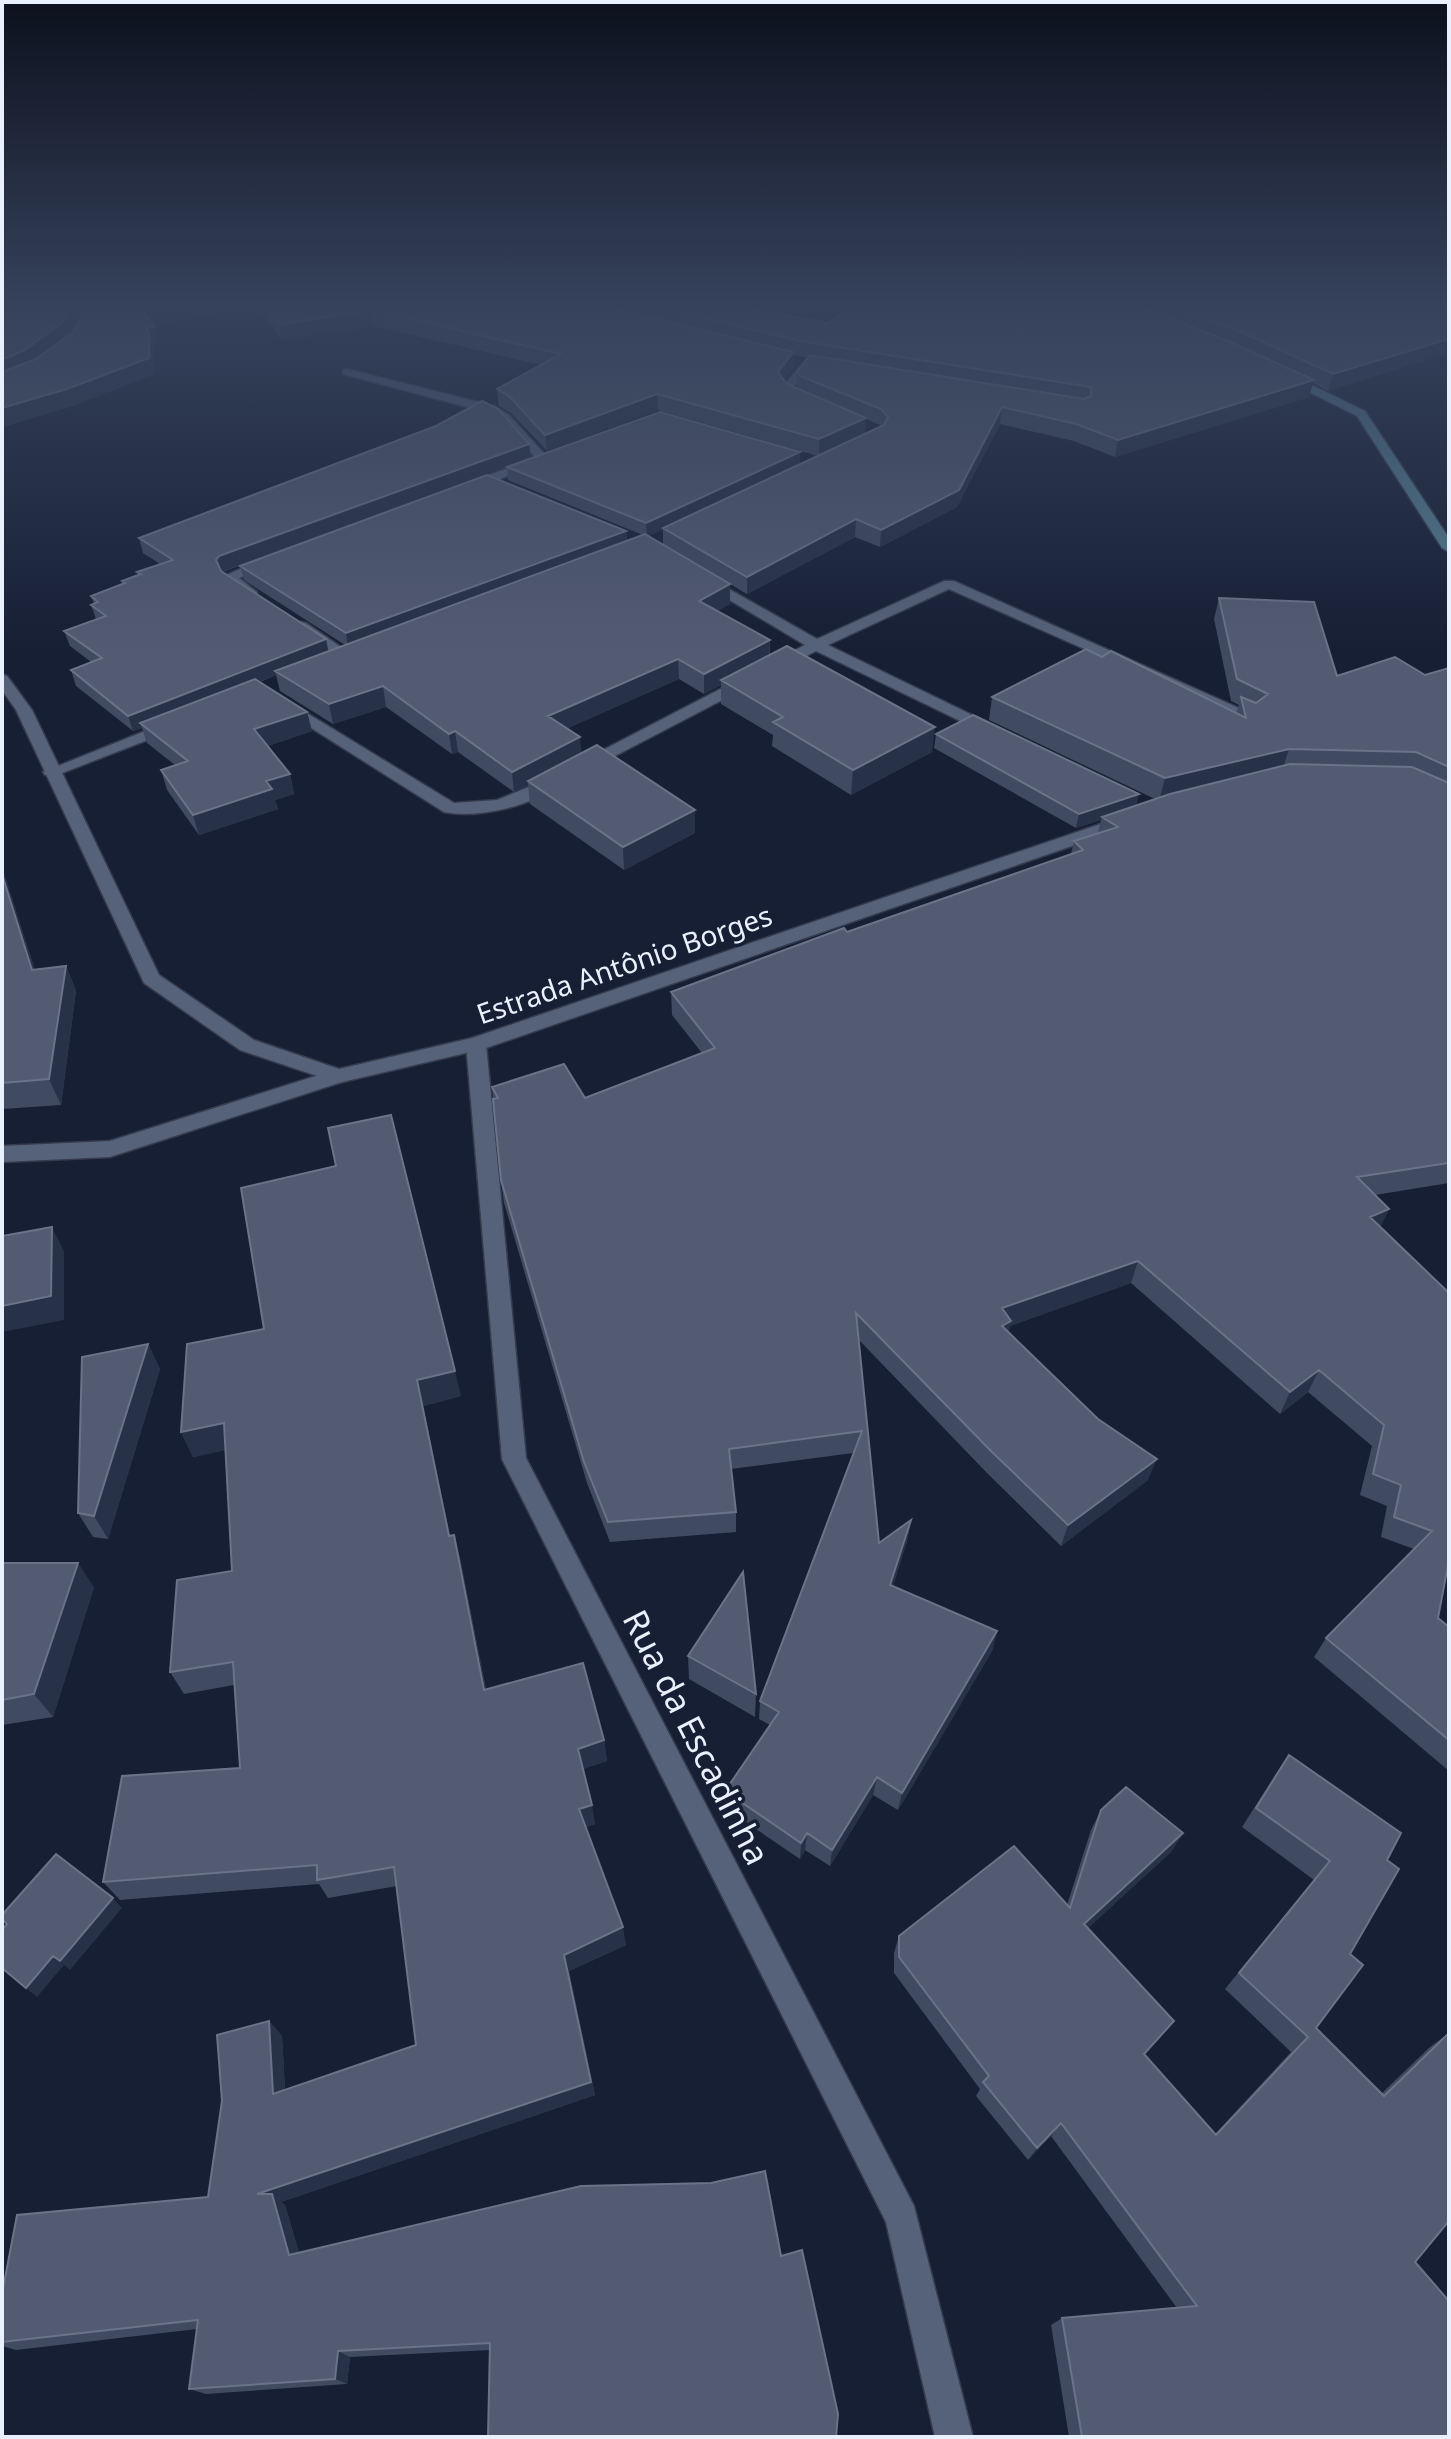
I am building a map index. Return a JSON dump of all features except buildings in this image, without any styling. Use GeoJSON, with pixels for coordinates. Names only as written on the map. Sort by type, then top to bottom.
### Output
{"type":"FeatureCollection","features":[{"type":"Feature","properties":{"kind":"main road"},"geometry":{"type":"LineString","coordinates":[[1365,421],[1449,548]]}},
{"type":"Feature","properties":{"kind":"street"},"geometry":{"type":"LineString","coordinates":[[508,421],[543,459]]}},
{"type":"Feature","properties":{"kind":"street"},"geometry":{"type":"LineString","coordinates":[[458,491],[558,454]]}},
{"type":"Feature","properties":{"kind":"street"},"geometry":{"type":"LineString","coordinates":[[488,480],[517,492]]}},
{"type":"Feature","properties":{"kind":"street"},"geometry":{"type":"LineString","coordinates":[[270,606],[229,577],[280,556]]}},
{"type":"Feature","properties":{"kind":"street"},"geometry":{"type":"LineString","coordinates":[[686,568],[816,645],[974,715],[1008,738]]}},
{"type":"Feature","properties":{"kind":"street"},"geometry":{"type":"LineString","coordinates":[[275,699],[450,808],[473,811],[509,805],[816,645],[949,584],[1251,717]]}},
{"type":"Feature","properties":{"kind":"street"},"geometry":{"type":"LineString","coordinates":[[283,614],[340,658],[362,650]]}},
{"type":"Feature","properties":{"kind":"street"},"geometry":{"type":"LineString","coordinates":[[1070,662],[1095,647]]}},
{"type":"Feature","properties":{"kind":"street"},"geometry":{"type":"LineString","coordinates":[[2,679],[24,710],[151,979],[247,1045],[338,1076]]}},
{"type":"Feature","properties":{"kind":"street"},"geometry":{"type":"LineString","coordinates":[[51,772],[191,717]]}},
{"type":"Feature","properties":{"kind":"street","name":"Estrada Antônio Borges"},"geometry":{"type":"LineString","coordinates":[[2,1154],[110,1149],[338,1076],[476,1044],[1143,815]]}},
{"type":"Feature","properties":{"kind":"street","name":"Rua da Escadinha"},"geometry":{"type":"LineString","coordinates":[[476,1044],[514,1459],[902,2218],[954,2437]]}}]}
